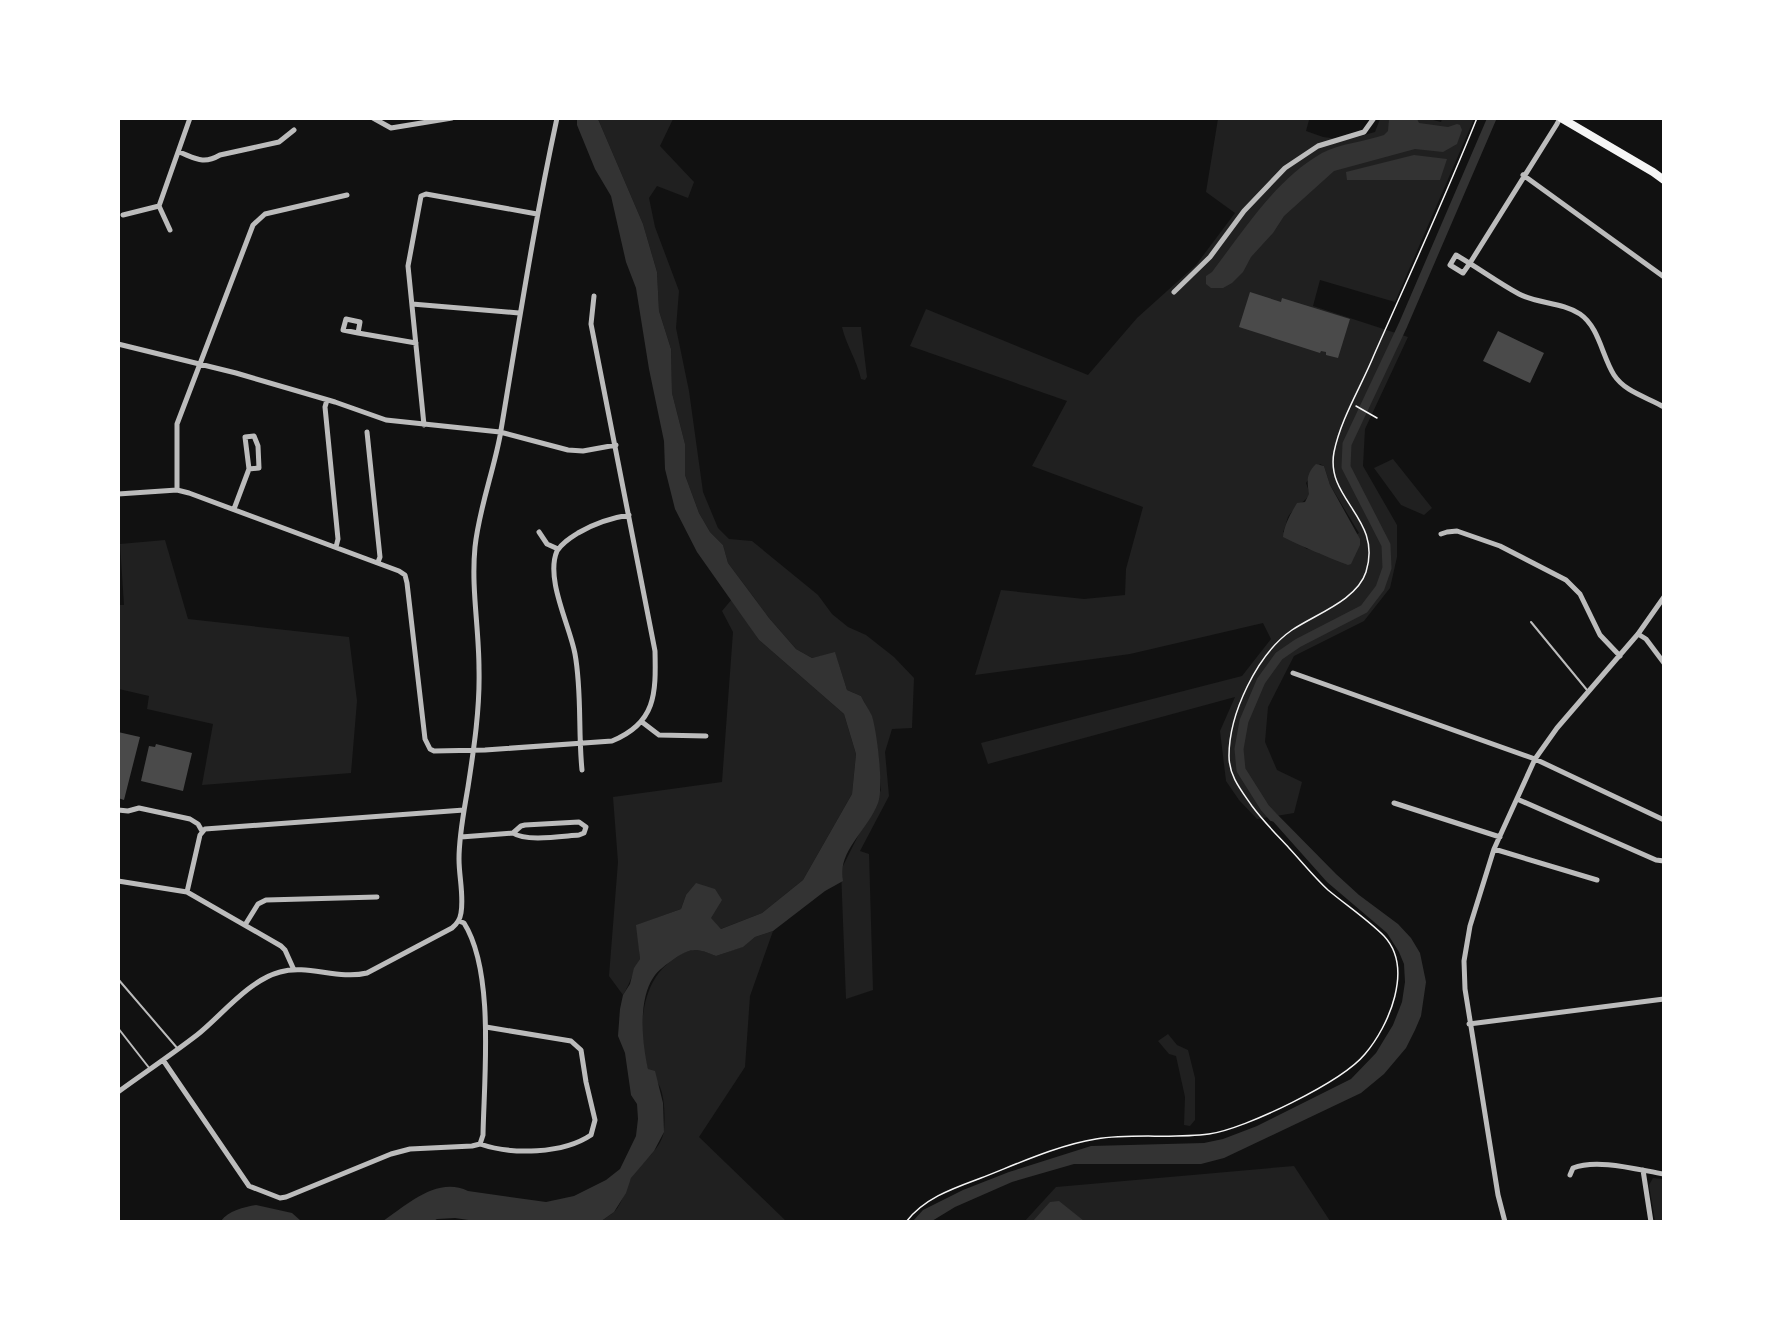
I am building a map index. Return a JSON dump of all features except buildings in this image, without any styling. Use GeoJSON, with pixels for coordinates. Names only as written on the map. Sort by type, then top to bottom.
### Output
{"type":"FeatureCollection","features":[{"type":"Feature","properties":{"kind":"main road"},"geometry":{"type":"LineString","coordinates":[[1560,118],[1663,180]]}},
{"type":"Feature","properties":{"kind":"street"},"geometry":{"type":"LineString","coordinates":[[170,230],[159,206],[190,118]]}},
{"type":"Feature","properties":{"kind":"street"},"geometry":{"type":"LineString","coordinates":[[373,118],[391,128],[452,118]]}},
{"type":"Feature","properties":{"kind":"street"},"geometry":{"type":"LineString","coordinates":[[118,1092],[178,1049],[263,979],[281,971],[294,970],[351,975],[366,973],[452,928],[459,921],[462,901],[460,837],[473,750],[479,675],[474,578],[475,549],[500,432],[519,313],[528,277],[537,214],[557,118]]}},
{"type":"Feature","properties":{"kind":"street"},"geometry":{"type":"LineString","coordinates":[[1174,292],[1210,257],[1244,211],[1285,168],[1318,146],[1364,132],[1374,118]]}},
{"type":"Feature","properties":{"kind":"street"},"geometry":{"type":"LineString","coordinates":[[1560,118],[1470,262],[1520,295],[1566,307],[1582,315],[1592,328],[1614,376],[1626,387],[1664,407]]}},
{"type":"Feature","properties":{"kind":"street"},"geometry":{"type":"LineString","coordinates":[[179,152],[204,161],[211,160],[220,155],[279,142],[294,130]]}},
{"type":"Feature","properties":{"kind":"street"},"geometry":{"type":"LineString","coordinates":[[1524,175],[1664,277]]}},
{"type":"Feature","properties":{"kind":"street"},"geometry":{"type":"LineString","coordinates":[[424,425],[408,266],[421,196],[426,194],[537,214]]}},
{"type":"Feature","properties":{"kind":"street"},"geometry":{"type":"LineString","coordinates":[[177,490],[177,424],[253,225],[265,214],[347,195]]}},
{"type":"Feature","properties":{"kind":"street"},"geometry":{"type":"LineString","coordinates":[[123,215],[159,206]]}},
{"type":"Feature","properties":{"kind":"street"},"geometry":{"type":"LineString","coordinates":[[118,494],[177,490],[234,508],[378,562],[405,575],[408,583],[427,745],[430,749],[437,752],[612,741],[628,734],[642,722],[654,690],[655,651],[591,324],[594,296]]}},
{"type":"Feature","properties":{"kind":"street"},"geometry":{"type":"LineString","coordinates":[[412,304],[519,313]]}},
{"type":"Feature","properties":{"kind":"street"},"geometry":{"type":"LineString","coordinates":[[358,333],[416,343]]}},
{"type":"Feature","properties":{"kind":"street"},"geometry":{"type":"LineString","coordinates":[[118,344],[236,373],[386,420],[500,432],[568,450],[583,451],[616,445]]}},
{"type":"Feature","properties":{"kind":"street"},"geometry":{"type":"LineString","coordinates":[[327,400],[325,408],[338,539],[336,547]]}},
{"type":"Feature","properties":{"kind":"street"},"geometry":{"type":"LineString","coordinates":[[368,432],[380,557],[378,562]]}},
{"type":"Feature","properties":{"kind":"street"},"geometry":{"type":"LineString","coordinates":[[234,508],[249,469],[245,437],[254,436],[258,446],[259,468],[249,469]]}},
{"type":"Feature","properties":{"kind":"street"},"geometry":{"type":"LineString","coordinates":[[582,770],[575,653],[554,576],[554,561],[558,549],[566,540],[592,525],[629,515]]}},
{"type":"Feature","properties":{"kind":"street"},"geometry":{"type":"LineString","coordinates":[[1441,534],[1457,531],[1500,546],[1566,580],[1580,594],[1600,635],[1620,656]]}},
{"type":"Feature","properties":{"kind":"street"},"geometry":{"type":"LineString","coordinates":[[539,532],[547,544],[558,549]]}},
{"type":"Feature","properties":{"kind":"street"},"geometry":{"type":"LineString","coordinates":[[1505,1221],[1496,1185],[1469,1024],[1464,978],[1465,950],[1470,926],[1494,849],[1536,759],[1557,728],[1638,634],[1664,597]]}},
{"type":"Feature","properties":{"kind":"street"},"geometry":{"type":"LineString","coordinates":[[1638,634],[1646,639],[1664,663]]}},
{"type":"Feature","properties":{"kind":"street"},"geometry":{"type":"LineString","coordinates":[[1293,673],[1536,759],[1664,820]]}},
{"type":"Feature","properties":{"kind":"street"},"geometry":{"type":"LineString","coordinates":[[642,722],[659,735],[706,736]]}},
{"type":"Feature","properties":{"kind":"street"},"geometry":{"type":"LineString","coordinates":[[1517,799],[1656,860],[1664,861]]}},
{"type":"Feature","properties":{"kind":"street"},"geometry":{"type":"LineString","coordinates":[[1394,803],[1500,837]]}},
{"type":"Feature","properties":{"kind":"street"},"geometry":{"type":"LineString","coordinates":[[118,810],[128,811],[139,808],[190,819],[198,824],[202,831],[187,892]]}},
{"type":"Feature","properties":{"kind":"street"},"geometry":{"type":"LineString","coordinates":[[202,831],[465,810]]}},
{"type":"Feature","properties":{"kind":"street"},"geometry":{"type":"LineString","coordinates":[[460,837],[513,833],[529,837],[579,835],[584,833],[586,827],[579,822],[525,825],[520,826],[513,833]]}},
{"type":"Feature","properties":{"kind":"street"},"geometry":{"type":"LineString","coordinates":[[1494,849],[1597,880]]}},
{"type":"Feature","properties":{"kind":"street"},"geometry":{"type":"LineString","coordinates":[[118,881],[187,892],[281,946],[294,970]]}},
{"type":"Feature","properties":{"kind":"street"},"geometry":{"type":"LineString","coordinates":[[245,925],[258,904],[266,900],[377,897]]}},
{"type":"Feature","properties":{"kind":"street"},"geometry":{"type":"LineString","coordinates":[[459,921],[464,923],[473,942],[483,992],[486,1028],[483,1135],[480,1143]]}},
{"type":"Feature","properties":{"kind":"street"},"geometry":{"type":"LineString","coordinates":[[1469,1024],[1664,999]]}},
{"type":"Feature","properties":{"kind":"street"},"geometry":{"type":"LineString","coordinates":[[163,1060],[249,1186],[280,1198],[391,1154],[410,1149],[472,1146],[480,1143],[492,1148],[544,1151],[579,1143],[591,1135],[595,1120],[581,1050],[571,1041],[486,1028]]}},
{"type":"Feature","properties":{"kind":"street"},"geometry":{"type":"LineString","coordinates":[[1570,1175],[1573,1168],[1588,1164],[1664,1174]]}},
{"type":"Feature","properties":{"kind":"street"},"geometry":{"type":"LineString","coordinates":[[1643,1170],[1651,1221]]}},
{"type":"Feature","properties":{"kind":"lane"},"geometry":{"type":"LineString","coordinates":[[1531,622],[1589,692]]}},
{"type":"Feature","properties":{"kind":"lane"},"geometry":{"type":"LineString","coordinates":[[118,979],[178,1049]]}},
{"type":"Feature","properties":{"kind":"lane"},"geometry":{"type":"LineString","coordinates":[[118,1028],[150,1069]]}},
{"type":"Feature","properties":{"kind":"path"},"geometry":{"type":"LineString","coordinates":[[906,1221],[921,1206],[945,1192],[1070,1145],[1116,1136],[1199,1135],[1235,1127],[1300,1097],[1340,1075],[1360,1060],[1379,1035],[1396,993],[1395,960],[1387,939],[1324,887],[1257,813],[1232,777],[1229,759],[1230,737],[1241,701],[1260,664],[1287,633],[1351,594],[1366,572],[1369,551],[1366,531],[1343,495],[1333,468],[1336,442],[1436,218],[1477,118]]}},
{"type":"Feature","properties":{"kind":"path"},"geometry":{"type":"LineString","coordinates":[[1356,406],[1377,418]]}},
{"type":"Feature","properties":{"kind":"shaded area"},"geometry":{"type":"Polygon","coordinates":[[[577,119],[598,119],[643,224],[657,272],[659,311],[671,349],[672,393],[685,444],[685,475],[699,513],[710,532],[723,545],[728,563],[769,618],[796,649],[812,658],[835,652],[847,690],[861,696],[872,716],[879,760],[880,796],[873,813],[849,850],[842,870],[843,881],[825,891],[773,931],[755,937],[743,947],[716,956],[699,950],[690,951],[668,963],[653,978],[645,998],[643,1035],[648,1069],[655,1071],[663,1103],[664,1132],[654,1151],[631,1178],[626,1193],[614,1212],[600,1222],[482,1222],[455,1218],[437,1219],[432,1222],[383,1221],[423,1194],[445,1187],[546,1202],[574,1196],[606,1180],[620,1169],[636,1136],[638,1119],[637,1104],[631,1095],[625,1053],[618,1036],[623,995],[640,959],[636,925],[681,909],[686,895],[696,883],[715,889],[722,900],[711,918],[721,929],[762,913],[803,880],[852,794],[856,754],[844,714],[759,640],[697,552],[675,509],[665,469],[664,441],[636,288],[626,262],[611,196],[595,169],[577,125],[577,119]]]}},
{"type":"Feature","properties":{"kind":"shaded area"},"geometry":{"type":"Polygon","coordinates":[[[598,119],[673,119],[660,146],[694,182],[688,198],[657,186],[649,198],[655,227],[679,291],[676,328],[689,391],[703,492],[718,528],[729,539],[752,541],[818,595],[832,614],[848,627],[866,635],[894,657],[914,678],[912,728],[892,729],[885,752],[889,796],[860,851],[869,854],[873,990],[846,999],[841,870],[881,790],[872,717],[861,696],[847,690],[835,653],[812,658],[796,649],[769,618],[728,563],[723,545],[710,532],[699,513],[685,475],[685,444],[672,393],[671,349],[659,311],[657,272],[643,224],[598,119]]]}},
{"type":"Feature","properties":{"kind":"shaded area"},"geometry":{"type":"Polygon","coordinates":[[[1218,119],[1306,119],[1309,120],[1306,131],[1323,137],[1346,140],[1375,132],[1380,119],[1429,119],[1441,122],[1442,119],[1474,119],[1395,302],[1320,280],[1313,306],[1408,337],[1365,429],[1363,466],[1397,525],[1397,557],[1390,588],[1364,621],[1294,656],[1268,707],[1265,742],[1277,770],[1302,782],[1294,813],[1257,819],[1239,800],[1226,781],[1220,731],[1235,697],[988,764],[981,743],[1242,676],[1271,639],[1263,623],[1130,654],[975,675],[1001,590],[1084,599],[1125,595],[1126,569],[1143,507],[1032,466],[1067,401],[910,346],[926,309],[1088,375],[1137,318],[1196,265],[1235,213],[1206,192],[1218,119]],[[1320,464],[1306,483],[1310,494],[1290,514],[1283,532],[1307,549],[1315,550],[1320,554],[1359,533],[1330,485],[1324,466],[1320,464]]]}},
{"type":"Feature","properties":{"kind":"shaded area"},"geometry":{"type":"Polygon","coordinates":[[[1389,119],[1417,119],[1419,123],[1448,127],[1457,124],[1462,130],[1457,144],[1443,152],[1415,149],[1334,171],[1284,216],[1273,233],[1251,257],[1243,272],[1232,283],[1223,288],[1211,288],[1206,284],[1206,276],[1212,272],[1261,207],[1289,177],[1322,153],[1384,135],[1388,131],[1389,119]]]}},
{"type":"Feature","properties":{"kind":"shaded area"},"geometry":{"type":"Polygon","coordinates":[[[1414,155],[1447,159],[1440,180],[1347,180],[1346,172],[1414,155]]]}},
{"type":"Feature","properties":{"kind":"shaded area"},"geometry":{"type":"Polygon","coordinates":[[[842,327],[861,327],[867,377],[865,380],[861,379],[842,327]]]}},
{"type":"Feature","properties":{"kind":"shaded area"},"geometry":{"type":"Polygon","coordinates":[[[1393,459],[1432,508],[1424,515],[1401,505],[1374,468],[1393,459]]]}},
{"type":"Feature","properties":{"kind":"shaded area"},"geometry":{"type":"Polygon","coordinates":[[[1316,464],[1324,466],[1330,485],[1360,539],[1360,545],[1351,564],[1348,565],[1283,537],[1286,524],[1297,503],[1305,502],[1309,494],[1308,478],[1316,464]]]}},
{"type":"Feature","properties":{"kind":"shaded area"},"geometry":{"type":"Polygon","coordinates":[[[165,540],[188,619],[349,637],[357,701],[351,773],[202,785],[213,724],[147,709],[149,696],[119,689],[119,605],[124,605],[120,544],[165,540]]]}},
{"type":"Feature","properties":{"kind":"shaded area"},"geometry":{"type":"Polygon","coordinates":[[[732,599],[759,640],[844,714],[856,754],[852,794],[803,880],[762,913],[721,929],[686,895],[681,909],[637,925],[640,959],[623,995],[609,976],[618,862],[613,797],[722,782],[733,632],[722,611],[732,599]]]}},
{"type":"Feature","properties":{"kind":"shaded area"},"geometry":{"type":"Polygon","coordinates":[[[1269,806],[1336,874],[1359,895],[1398,924],[1411,938],[1420,953],[1426,982],[1421,1016],[1406,1048],[1384,1074],[1361,1093],[1224,1158],[1201,1164],[1074,1164],[1012,1182],[955,1207],[932,1221],[913,1221],[923,1210],[963,1190],[1009,1172],[1091,1146],[1204,1143],[1223,1139],[1257,1126],[1351,1079],[1376,1053],[1393,1025],[1402,1002],[1405,982],[1404,964],[1399,952],[1387,933],[1327,882],[1263,810],[1269,806]]]}},
{"type":"Feature","properties":{"kind":"shaded area"},"geometry":{"type":"Polygon","coordinates":[[[773,931],[750,996],[745,1067],[699,1137],[786,1221],[600,1222],[618,1207],[631,1178],[655,1150],[664,1130],[662,1095],[659,1085],[649,1071],[644,1052],[642,1023],[647,995],[653,982],[671,961],[683,953],[698,950],[716,956],[742,947],[755,937],[773,931]]]}},
{"type":"Feature","properties":{"kind":"shaded area"},"geometry":{"type":"Polygon","coordinates":[[[1168,1034],[1177,1045],[1188,1050],[1195,1078],[1195,1120],[1190,1126],[1184,1125],[1185,1097],[1176,1056],[1169,1054],[1158,1041],[1168,1034]]]}},
{"type":"Feature","properties":{"kind":"shaded area"},"geometry":{"type":"Polygon","coordinates":[[[1294,1166],[1330,1221],[1024,1222],[1056,1187],[1294,1166]]]}},
{"type":"Feature","properties":{"kind":"shaded area"},"geometry":{"type":"Polygon","coordinates":[[[1653,1178],[1663,1179],[1663,1221],[1655,1221],[1649,1185],[1653,1178]]]}},
{"type":"Feature","properties":{"kind":"shaded area"},"geometry":{"type":"Polygon","coordinates":[[[1059,1201],[1084,1221],[1033,1221],[1050,1202],[1059,1201]]]}},
{"type":"Feature","properties":{"kind":"shaded area"},"geometry":{"type":"Polygon","coordinates":[[[256,1205],[292,1213],[301,1221],[221,1221],[232,1212],[256,1205]]]}},
{"type":"Feature","properties":{"kind":"waterway"},"geometry":{"type":"LineString","coordinates":[[1273,817],[1241,770],[1239,749],[1244,721],[1261,681],[1279,656],[1298,643],[1364,609],[1380,588],[1387,568],[1386,545],[1346,467],[1347,444],[1403,325],[1492,118]]}}]}
